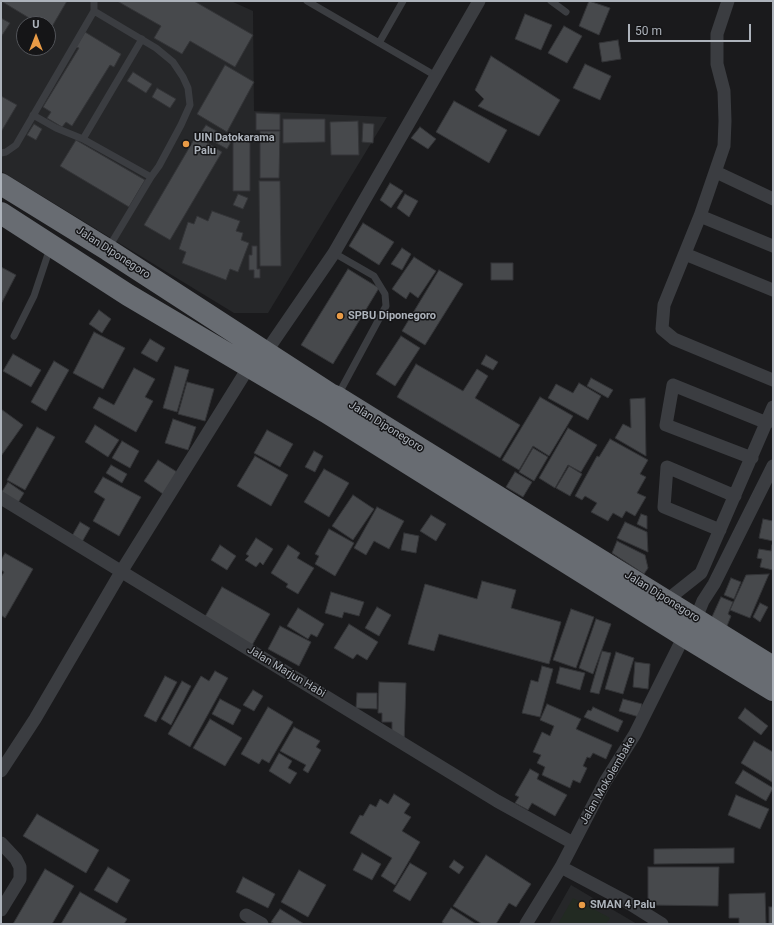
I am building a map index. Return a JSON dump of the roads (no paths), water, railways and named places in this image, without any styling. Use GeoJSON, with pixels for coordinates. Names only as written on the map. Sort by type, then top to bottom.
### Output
{"type":"FeatureCollection","features":[{"type":"Feature","properties":{"kind":"highway","name":"Jalan Diponegoro"},"geometry":{"type":"LineString","coordinates":[[1,184],[108,250],[258,358],[332,404],[684,636],[773,690]]}},
{"type":"Feature","properties":{"kind":"highway","name":"Jalan Diponegoro"},"geometry":{"type":"LineString","coordinates":[[1,213],[51,246],[78,260],[128,295],[258,358]]}},
{"type":"Feature","properties":{"kind":"highway"},"geometry":{"type":"LineString","coordinates":[[78,260],[88,237]]}},
{"type":"Feature","properties":{"kind":"highway","name":"Jalan Diponegoro"},"geometry":{"type":"LineString","coordinates":[[332,404],[667,600],[773,667]]}},
{"type":"Feature","properties":{"kind":"street"},"geometry":{"type":"LineString","coordinates":[[1,771],[35,719],[121,572],[258,358],[334,253],[479,1]]}},
{"type":"Feature","properties":{"kind":"street"},"geometry":{"type":"LineString","coordinates":[[728,1],[717,34],[717,64],[724,91],[724,146],[700,216],[664,305],[662,328],[674,339],[773,380]]}},
{"type":"Feature","properties":{"kind":"street"},"geometry":{"type":"LineString","coordinates":[[716,172],[773,199]]}},
{"type":"Feature","properties":{"kind":"street"},"geometry":{"type":"LineString","coordinates":[[700,216],[773,246]]}},
{"type":"Feature","properties":{"kind":"street"},"geometry":{"type":"LineString","coordinates":[[685,254],[773,290]]}},
{"type":"Feature","properties":{"kind":"street"},"geometry":{"type":"LineString","coordinates":[[752,458],[666,425],[673,385],[766,423]]}},
{"type":"Feature","properties":{"kind":"street"},"geometry":{"type":"LineString","coordinates":[[667,600],[701,573],[773,407]]}},
{"type":"Feature","properties":{"kind":"street"},"geometry":{"type":"LineString","coordinates":[[696,618],[703,601],[714,584],[773,466]]}},
{"type":"Feature","properties":{"kind":"street"},"geometry":{"type":"LineString","coordinates":[[720,530],[664,507],[666,467],[735,496]]}},
{"type":"Feature","properties":{"kind":"street","name":"Jalan Marjun Habi"},"geometry":{"type":"LineString","coordinates":[[1,498],[497,801],[573,843]]}},
{"type":"Feature","properties":{"kind":"street","name":"Jalan Mokolembake"},"geometry":{"type":"LineString","coordinates":[[526,924],[561,867],[605,782],[635,734],[684,636]]}},
{"type":"Feature","properties":{"kind":"street"},"geometry":{"type":"LineString","coordinates":[[1,843],[16,859],[20,867],[20,879],[1,910]]}},
{"type":"Feature","properties":{"kind":"street"},"geometry":{"type":"LineString","coordinates":[[561,867],[626,902],[662,924]]}},
{"type":"Feature","properties":{"kind":"street"},"geometry":{"type":"LineString","coordinates":[[246,914],[262,924]]}},
{"type":"Feature","properties":{"kind":"lane"},"geometry":{"type":"LineString","coordinates":[[1,153],[6,152],[16,145],[32,115],[94,11],[94,1]]}},
{"type":"Feature","properties":{"kind":"lane"},"geometry":{"type":"LineString","coordinates":[[307,1],[436,76]]}},
{"type":"Feature","properties":{"kind":"lane"},"geometry":{"type":"LineString","coordinates":[[379,43],[403,1]]}},
{"type":"Feature","properties":{"kind":"lane"},"geometry":{"type":"LineString","coordinates":[[551,1],[566,12]]}},
{"type":"Feature","properties":{"kind":"lane"},"geometry":{"type":"LineString","coordinates":[[94,11],[142,40],[173,62],[184,77],[188,88],[190,105],[177,132],[108,250]]}},
{"type":"Feature","properties":{"kind":"lane"},"geometry":{"type":"LineString","coordinates":[[83,139],[142,40]]}},
{"type":"Feature","properties":{"kind":"lane"},"geometry":{"type":"LineString","coordinates":[[32,115],[56,128],[83,139],[151,177]]}},
{"type":"Feature","properties":{"kind":"lane"},"geometry":{"type":"LineString","coordinates":[[14,336],[34,296],[51,246]]}},
{"type":"Feature","properties":{"kind":"lane"},"geometry":{"type":"LineString","coordinates":[[332,404],[386,306],[385,294],[374,276],[334,253]]}},
{"type":"Feature","properties":{"kind":"place","name":"UIN Datokarama Palu"},"geometry":{"type":"Point","coordinates":[186,144]}},
{"type":"Feature","properties":{"kind":"place","name":"SPBU Diponegoro"},"geometry":{"type":"Point","coordinates":[340,316]}},
{"type":"Feature","properties":{"kind":"place","name":"SMAN 4 Palu"},"geometry":{"type":"Point","coordinates":[582,905]}}]}
